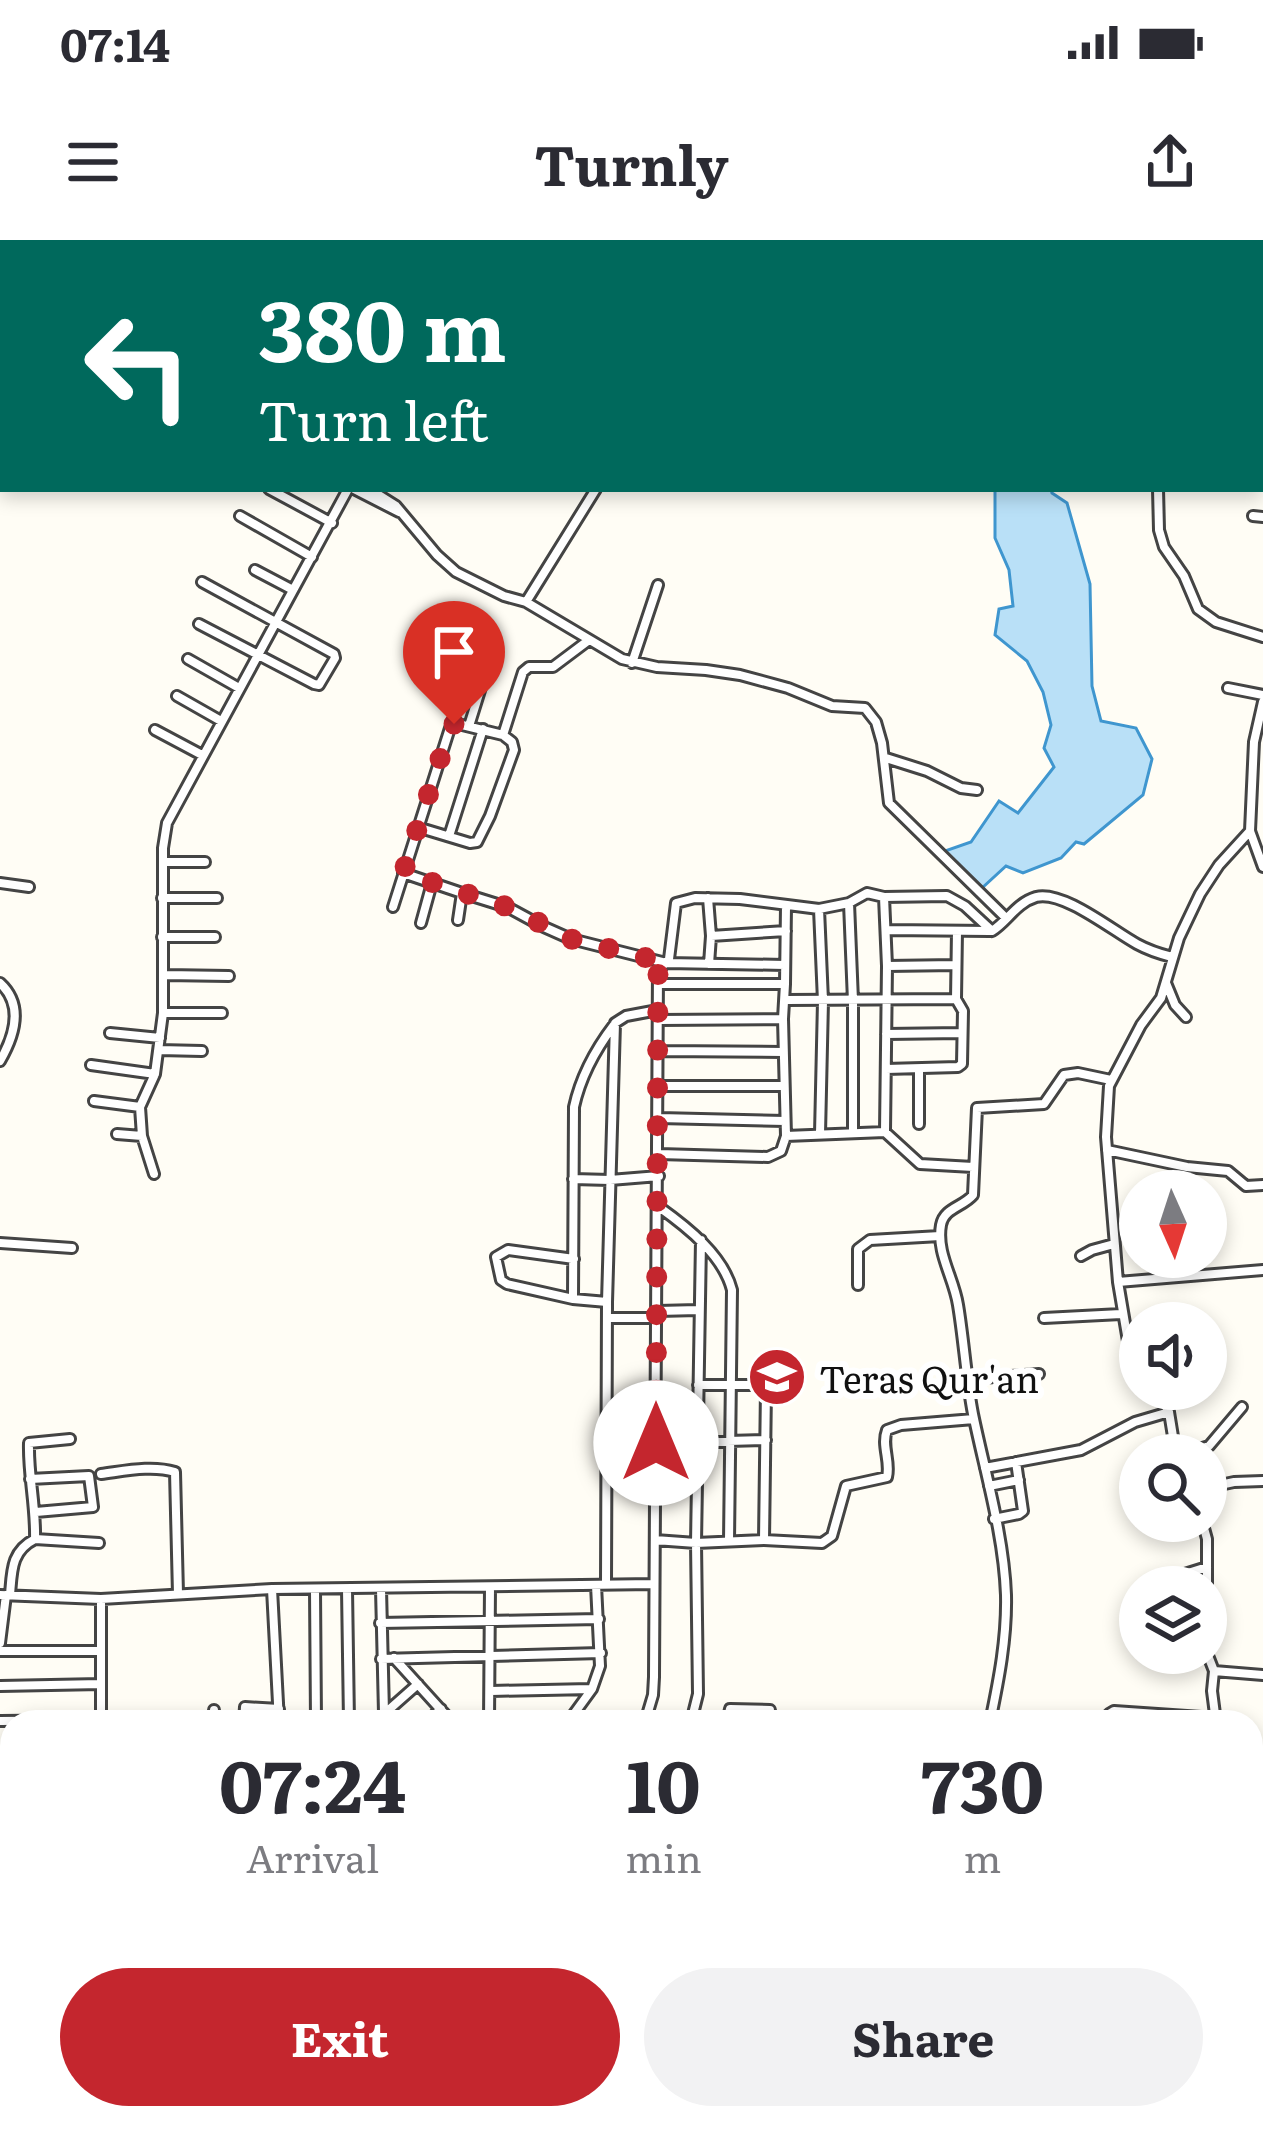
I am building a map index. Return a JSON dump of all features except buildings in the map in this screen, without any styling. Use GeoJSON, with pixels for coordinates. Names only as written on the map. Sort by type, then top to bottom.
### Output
{"type":"FeatureCollection","features":[{"type":"Feature","properties":{"kind":"street"},"geometry":{"type":"LineString","coordinates":[[275,492],[332,523]]}},
{"type":"Feature","properties":{"kind":"street"},"geometry":{"type":"LineString","coordinates":[[154,1174],[142,1136],[140,1107],[155,1074],[163,1012],[167,823],[349,492]]}},
{"type":"Feature","properties":{"kind":"street"},"geometry":{"type":"LineString","coordinates":[[357,492],[401,513]]}},
{"type":"Feature","properties":{"kind":"street"},"geometry":{"type":"LineString","coordinates":[[374,492],[391,502],[436,555],[457,572],[526,602],[632,663],[740,675],[832,706],[865,708],[876,722],[886,758],[886,794],[893,809],[1006,918]]}},
{"type":"Feature","properties":{"kind":"street"},"geometry":{"type":"LineString","coordinates":[[526,602],[594,492]]}},
{"type":"Feature","properties":{"kind":"street"},"geometry":{"type":"LineString","coordinates":[[1158,492],[1164,547],[1198,609],[1216,622],[1263,637]]}},
{"type":"Feature","properties":{"kind":"street"},"geometry":{"type":"LineString","coordinates":[[240,516],[312,557]]}},
{"type":"Feature","properties":{"kind":"street"},"geometry":{"type":"LineString","coordinates":[[255,570],[292,590]]}},
{"type":"Feature","properties":{"kind":"street"},"geometry":{"type":"LineString","coordinates":[[199,624],[316,685],[335,658],[202,582]]}},
{"type":"Feature","properties":{"kind":"street"},"geometry":{"type":"LineString","coordinates":[[632,663],[658,585]]}},
{"type":"Feature","properties":{"kind":"street"},"geometry":{"type":"LineString","coordinates":[[503,735],[523,672],[529,667],[553,667],[589,640]]}},
{"type":"Feature","properties":{"kind":"street"},"geometry":{"type":"LineString","coordinates":[[188,659],[239,688]]}},
{"type":"Feature","properties":{"kind":"street"},"geometry":{"type":"LineString","coordinates":[[469,726],[487,668]]}},
{"type":"Feature","properties":{"kind":"street"},"geometry":{"type":"LineString","coordinates":[[1228,688],[1263,699],[1254,742],[1250,831],[1263,867]]}},
{"type":"Feature","properties":{"kind":"street"},"geometry":{"type":"LineString","coordinates":[[177,696],[221,721]]}},
{"type":"Feature","properties":{"kind":"street"},"geometry":{"type":"LineString","coordinates":[[393,907],[417,827],[450,728],[458,724],[483,729],[512,742],[514,750],[477,842],[470,844],[417,827]]}},
{"type":"Feature","properties":{"kind":"street"},"geometry":{"type":"LineString","coordinates":[[448,836],[483,729]]}},
{"type":"Feature","properties":{"kind":"street"},"geometry":{"type":"LineString","coordinates":[[155,730],[202,755]]}},
{"type":"Feature","properties":{"kind":"street"},"geometry":{"type":"LineString","coordinates":[[886,758],[977,790]]}},
{"type":"Feature","properties":{"kind":"street"},"geometry":{"type":"LineString","coordinates":[[1120,1302],[1107,1150],[1111,1080],[1161,998],[1172,957],[1200,894],[1250,831]]}},
{"type":"Feature","properties":{"kind":"street"},"geometry":{"type":"LineString","coordinates":[[163,862],[205,862]]}},
{"type":"Feature","properties":{"kind":"street"},"geometry":{"type":"LineString","coordinates":[[403,873],[508,907],[571,939],[667,963],[785,964]]}},
{"type":"Feature","properties":{"kind":"street"},"geometry":{"type":"LineString","coordinates":[[0,883],[29,887]]}},
{"type":"Feature","properties":{"kind":"street"},"geometry":{"type":"LineString","coordinates":[[421,923],[432,884]]}},
{"type":"Feature","properties":{"kind":"street"},"geometry":{"type":"LineString","coordinates":[[458,920],[462,893]]}},
{"type":"Feature","properties":{"kind":"street"},"geometry":{"type":"LineString","coordinates":[[649,1710],[653,1695],[655,1540],[658,971],[671,952],[673,907],[681,900],[708,898],[819,909],[849,903],[867,893],[951,898],[992,931]]}},
{"type":"Feature","properties":{"kind":"street"},"geometry":{"type":"LineString","coordinates":[[886,930],[992,931],[1032,898],[1048,896],[1138,945],[1172,957]]}},
{"type":"Feature","properties":{"kind":"street"},"geometry":{"type":"LineString","coordinates":[[884,897],[885,1132]]}},
{"type":"Feature","properties":{"kind":"street"},"geometry":{"type":"LineString","coordinates":[[162,898],[217,898]]}},
{"type":"Feature","properties":{"kind":"street"},"geometry":{"type":"LineString","coordinates":[[708,898],[709,964]]}},
{"type":"Feature","properties":{"kind":"street"},"geometry":{"type":"LineString","coordinates":[[849,903],[853,1133]]}},
{"type":"Feature","properties":{"kind":"street"},"geometry":{"type":"LineString","coordinates":[[659,1154],[768,1156],[781,1151],[786,1136],[786,907]]}},
{"type":"Feature","properties":{"kind":"street"},"geometry":{"type":"LineString","coordinates":[[819,909],[820,1134]]}},
{"type":"Feature","properties":{"kind":"street"},"geometry":{"type":"LineString","coordinates":[[711,936],[786,931]]}},
{"type":"Feature","properties":{"kind":"street"},"geometry":{"type":"LineString","coordinates":[[886,1069],[961,1066],[963,1011],[956,999],[957,931]]}},
{"type":"Feature","properties":{"kind":"street"},"geometry":{"type":"LineString","coordinates":[[162,938],[214,937]]}},
{"type":"Feature","properties":{"kind":"street"},"geometry":{"type":"LineString","coordinates":[[886,966],[956,965]]}},
{"type":"Feature","properties":{"kind":"street"},"geometry":{"type":"LineString","coordinates":[[165,975],[229,976]]}},
{"type":"Feature","properties":{"kind":"street"},"geometry":{"type":"LineString","coordinates":[[0,983],[13,997],[16,1009],[0,1061]]}},
{"type":"Feature","properties":{"kind":"street"},"geometry":{"type":"LineString","coordinates":[[1166,983],[1174,1005],[1186,1017]]}},
{"type":"Feature","properties":{"kind":"street"},"geometry":{"type":"LineString","coordinates":[[658,984],[785,984]]}},
{"type":"Feature","properties":{"kind":"street"},"geometry":{"type":"LineString","coordinates":[[786,1000],[956,999]]}},
{"type":"Feature","properties":{"kind":"street"},"geometry":{"type":"LineString","coordinates":[[163,1012],[222,1013]]}},
{"type":"Feature","properties":{"kind":"street"},"geometry":{"type":"LineString","coordinates":[[573,1299],[574,1107],[595,1050],[626,1016],[783,1019]]}},
{"type":"Feature","properties":{"kind":"street"},"geometry":{"type":"LineString","coordinates":[[577,1710],[592,1689],[601,1653],[615,1024]]}},
{"type":"Feature","properties":{"kind":"street"},"geometry":{"type":"LineString","coordinates":[[110,1033],[160,1039]]}},
{"type":"Feature","properties":{"kind":"street"},"geometry":{"type":"LineString","coordinates":[[886,1034],[962,1034]]}},
{"type":"Feature","properties":{"kind":"street"},"geometry":{"type":"LineString","coordinates":[[159,1050],[202,1051]]}},
{"type":"Feature","properties":{"kind":"street"},"geometry":{"type":"LineString","coordinates":[[659,1052],[783,1052]]}},
{"type":"Feature","properties":{"kind":"street"},"geometry":{"type":"LineString","coordinates":[[91,1065],[155,1074]]}},
{"type":"Feature","properties":{"kind":"street"},"geometry":{"type":"LineString","coordinates":[[919,1069],[919,1124]]}},
{"type":"Feature","properties":{"kind":"street"},"geometry":{"type":"LineString","coordinates":[[993,1710],[1005,1646],[1006,1591],[957,1299],[940,1236],[944,1215],[973,1195],[976,1108],[1044,1104],[1059,1079],[1070,1074],[1111,1080]]}},
{"type":"Feature","properties":{"kind":"street"},"geometry":{"type":"LineString","coordinates":[[659,1087],[784,1086]]}},
{"type":"Feature","properties":{"kind":"street"},"geometry":{"type":"LineString","coordinates":[[94,1101],[140,1107]]}},
{"type":"Feature","properties":{"kind":"street"},"geometry":{"type":"LineString","coordinates":[[659,1118],[785,1121]]}},
{"type":"Feature","properties":{"kind":"street"},"geometry":{"type":"LineString","coordinates":[[786,1136],[885,1132],[920,1164],[973,1167]]}},
{"type":"Feature","properties":{"kind":"street"},"geometry":{"type":"LineString","coordinates":[[117,1134],[142,1136]]}},
{"type":"Feature","properties":{"kind":"street"},"geometry":{"type":"LineString","coordinates":[[1107,1150],[1228,1171],[1246,1186],[1263,1186]]}},
{"type":"Feature","properties":{"kind":"street"},"geometry":{"type":"LineString","coordinates":[[573,1179],[658,1176]]}},
{"type":"Feature","properties":{"kind":"street"},"geometry":{"type":"LineString","coordinates":[[658,1207],[701,1240],[732,1290],[729,1541]]}},
{"type":"Feature","properties":{"kind":"street"},"geometry":{"type":"LineString","coordinates":[[858,1285],[861,1244],[940,1236]]}},
{"type":"Feature","properties":{"kind":"street"},"geometry":{"type":"LineString","coordinates":[[694,1710],[698,1694],[701,1240]]}},
{"type":"Feature","properties":{"kind":"street"},"geometry":{"type":"LineString","coordinates":[[0,1244],[72,1248]]}},
{"type":"Feature","properties":{"kind":"street"},"geometry":{"type":"LineString","coordinates":[[1081,1256],[1114,1244]]}},
{"type":"Feature","properties":{"kind":"street"},"geometry":{"type":"LineString","coordinates":[[574,1259],[508,1250],[496,1257],[501,1280],[507,1284],[607,1302]]}},
{"type":"Feature","properties":{"kind":"street"},"geometry":{"type":"LineString","coordinates":[[1118,1282],[1263,1270]]}},
{"type":"Feature","properties":{"kind":"street"},"geometry":{"type":"LineString","coordinates":[[608,1318],[698,1310]]}},
{"type":"Feature","properties":{"kind":"street"},"geometry":{"type":"LineString","coordinates":[[1044,1318],[1119,1314]]}},
{"type":"Feature","properties":{"kind":"street"},"geometry":{"type":"LineString","coordinates":[[967,1378],[1039,1374]]}},
{"type":"Feature","properties":{"kind":"street"},"geometry":{"type":"LineString","coordinates":[[698,1385],[761,1384],[766,1388],[764,1540]]}},
{"type":"Feature","properties":{"kind":"street"},"geometry":{"type":"LineString","coordinates":[[1219,1434],[1242,1407]]}},
{"type":"Feature","properties":{"kind":"street"},"geometry":{"type":"LineString","coordinates":[[986,1468],[1081,1450],[1135,1422],[1169,1412],[1174,1434]]}},
{"type":"Feature","properties":{"kind":"street"},"geometry":{"type":"LineString","coordinates":[[655,1540],[828,1541],[846,1486],[887,1477],[887,1430],[974,1419]]}},
{"type":"Feature","properties":{"kind":"street"},"geometry":{"type":"LineString","coordinates":[[35,1539],[29,1443],[70,1439]]}},
{"type":"Feature","properties":{"kind":"street"},"geometry":{"type":"LineString","coordinates":[[656,1443],[766,1440]]}},
{"type":"Feature","properties":{"kind":"street"},"geometry":{"type":"LineString","coordinates":[[607,1457],[656,1456]]}},
{"type":"Feature","properties":{"kind":"street"},"geometry":{"type":"LineString","coordinates":[[994,1519],[1022,1513],[1016,1462]]}},
{"type":"Feature","properties":{"kind":"street"},"geometry":{"type":"LineString","coordinates":[[101,1474],[141,1469],[175,1472],[178,1594]]}},
{"type":"Feature","properties":{"kind":"street"},"geometry":{"type":"LineString","coordinates":[[30,1479],[88,1476],[93,1507],[36,1512]]}},
{"type":"Feature","properties":{"kind":"street"},"geometry":{"type":"LineString","coordinates":[[988,1486],[1019,1480]]}},
{"type":"Feature","properties":{"kind":"street"},"geometry":{"type":"LineString","coordinates":[[1227,1484],[1263,1481]]}},
{"type":"Feature","properties":{"kind":"street"},"geometry":{"type":"LineString","coordinates":[[99,1543],[35,1539],[21,1546],[4,1595],[0,1647],[100,1651]]}},
{"type":"Feature","properties":{"kind":"street"},"geometry":{"type":"LineString","coordinates":[[4,1595],[101,1600],[272,1589],[654,1584]]}},
{"type":"Feature","properties":{"kind":"street"},"geometry":{"type":"LineString","coordinates":[[490,1587],[490,1710]]}},
{"type":"Feature","properties":{"kind":"street"},"geometry":{"type":"LineString","coordinates":[[245,1710],[278,1709],[272,1589]]}},
{"type":"Feature","properties":{"kind":"street"},"geometry":{"type":"LineString","coordinates":[[347,1589],[349,1710]]}},
{"type":"Feature","properties":{"kind":"street"},"geometry":{"type":"LineString","coordinates":[[381,1589],[384,1710]]}},
{"type":"Feature","properties":{"kind":"street"},"geometry":{"type":"LineString","coordinates":[[315,1590],[316,1710]]}},
{"type":"Feature","properties":{"kind":"street"},"geometry":{"type":"LineString","coordinates":[[101,1600],[101,1710]]}},
{"type":"Feature","properties":{"kind":"street"},"geometry":{"type":"LineString","coordinates":[[380,1623],[599,1619]]}},
{"type":"Feature","properties":{"kind":"street"},"geometry":{"type":"LineString","coordinates":[[381,1659],[601,1653]]}},
{"type":"Feature","properties":{"kind":"street"},"geometry":{"type":"LineString","coordinates":[[394,1658],[441,1709]]}},
{"type":"Feature","properties":{"kind":"street"},"geometry":{"type":"LineString","coordinates":[[1227,1672],[1263,1675]]}},
{"type":"Feature","properties":{"kind":"street"},"geometry":{"type":"LineString","coordinates":[[1214,1674],[1215,1710]]}},
{"type":"Feature","properties":{"kind":"street"},"geometry":{"type":"LineString","coordinates":[[0,1686],[101,1684]]}},
{"type":"Feature","properties":{"kind":"street"},"geometry":{"type":"LineString","coordinates":[[388,1710],[418,1684]]}},
{"type":"Feature","properties":{"kind":"street"},"geometry":{"type":"LineString","coordinates":[[491,1691],[592,1689]]}},
{"type":"Feature","properties":{"kind":"street"},"geometry":{"type":"LineString","coordinates":[[730,1710],[770,1710]]}},
{"type":"Feature","properties":{"kind":"water"},"geometry":{"type":"Polygon","coordinates":[[[995,492],[1052,492],[1067,503],[1090,584],[1092,686],[1101,721],[1136,728],[1152,759],[1143,795],[1084,844],[1076,842],[1061,858],[1023,873],[1006,866],[982,888],[942,852],[971,842],[999,801],[1018,813],[1054,767],[1044,748],[1051,725],[1043,692],[1027,661],[995,635],[999,609],[1013,606],[1009,570],[995,538],[995,492]]]}},
{"type":"Feature","properties":{"kind":"place","name":"Teras Qur'an"},"geometry":{"type":"Point","coordinates":[777,1377]}},
{"type":"Feature","properties":{"kind":"route"},"geometry":{"type":"LineString","coordinates":[[454,724],[403,873],[508,907],[571,939],[667,963],[658,971],[656,1443]]}}]}
